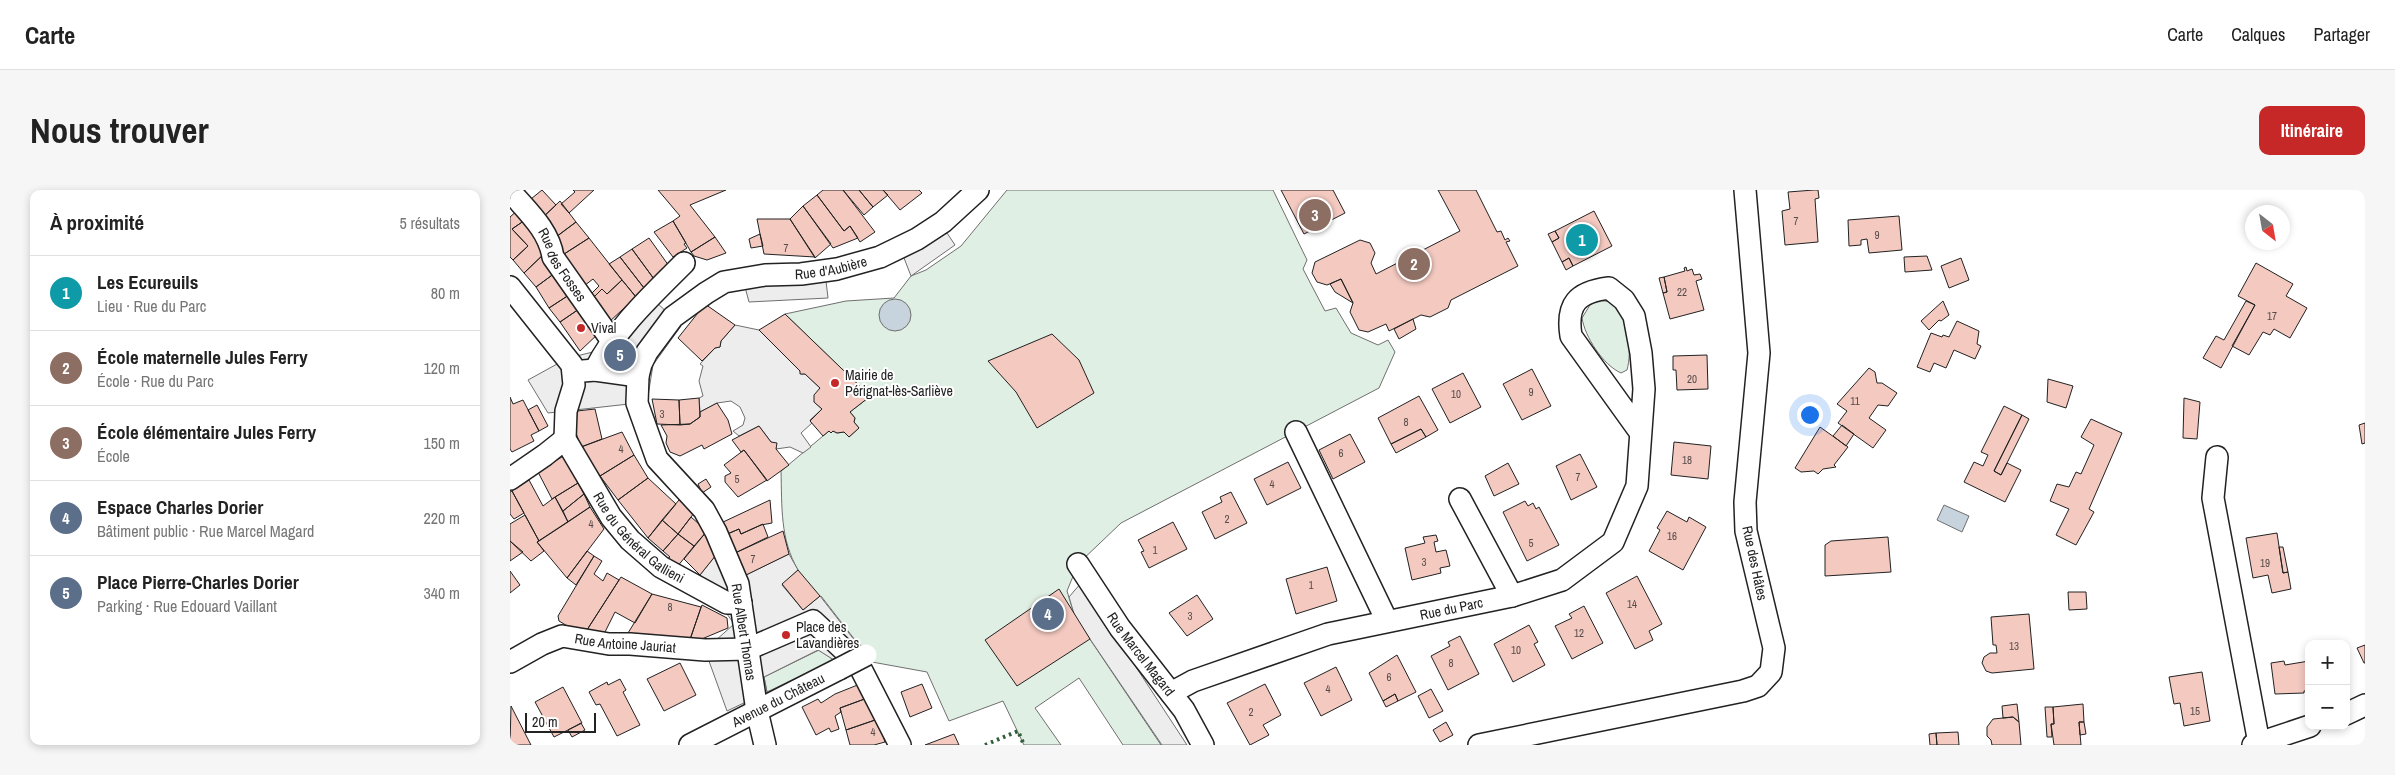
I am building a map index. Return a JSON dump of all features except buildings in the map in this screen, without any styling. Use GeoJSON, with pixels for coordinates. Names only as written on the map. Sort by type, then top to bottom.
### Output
{"type":"FeatureCollection","features":[{"type":"Feature","properties":{"kind":"street","name":"Rue d'Aubière"},"geometry":{"type":"LineString","coordinates":[[636,403],[638,376],[647,352],[674,317],[706,293],[724,282],[765,275],[801,274],[837,269],[880,257],[917,239],[943,222],[978,190]]}},
{"type":"Feature","properties":{"kind":"street","name":"Rue des Hâtes"},"geometry":{"type":"LineString","coordinates":[[1479,745],[1519,741],[1743,691],[1758,686],[1771,672],[1774,648],[1746,522],[1745,502],[1759,353],[1745,190]]}},
{"type":"Feature","properties":{"kind":"street","name":"Rue des Fosses"},"geometry":{"type":"LineString","coordinates":[[510,191],[543,229],[552,246],[553,257],[612,341]]}},
{"type":"Feature","properties":{"kind":"street"},"geometry":{"type":"LineString","coordinates":[[595,370],[612,341],[642,305],[684,263]]}},
{"type":"Feature","properties":{"kind":"street"},"geometry":{"type":"LineString","coordinates":[[510,287],[571,365],[574,386],[566,411],[565,439],[510,479]]}},
{"type":"Feature","properties":{"kind":"street","name":"Rue du Parc"},"geometry":{"type":"LineString","coordinates":[[1171,693],[1193,680],[1328,634],[1512,596],[1562,580],[1613,542],[1637,486],[1644,389],[1641,353],[1634,316],[1624,300],[1609,288],[1592,290],[1577,300],[1568,317],[1571,336],[1640,432]]}},
{"type":"Feature","properties":{"kind":"street"},"geometry":{"type":"LineString","coordinates":[[571,365],[638,376]]}},
{"type":"Feature","properties":{"kind":"street","name":"Rue Albert Thomas"},"geometry":{"type":"LineString","coordinates":[[636,403],[658,459],[704,510],[716,532],[738,584],[757,711],[765,745]]}},
{"type":"Feature","properties":{"kind":"street"},"geometry":{"type":"LineString","coordinates":[[1296,432],[1387,621]]}},
{"type":"Feature","properties":{"kind":"street","name":"Rue du Général Gallieni"},"geometry":{"type":"LineString","coordinates":[[565,439],[611,517],[630,540],[661,567],[698,588],[727,602],[741,603]]}},
{"type":"Feature","properties":{"kind":"street"},"geometry":{"type":"LineString","coordinates":[[2218,457],[2213,498],[2256,744],[2305,728]]}},
{"type":"Feature","properties":{"kind":"street"},"geometry":{"type":"LineString","coordinates":[[1460,499],[1512,596]]}},
{"type":"Feature","properties":{"kind":"street","name":"Rue Marcel Magard"},"geometry":{"type":"LineString","coordinates":[[1078,564],[1120,628],[1184,710],[1203,745]]}},
{"type":"Feature","properties":{"kind":"street"},"geometry":{"type":"LineString","coordinates":[[748,649],[813,621],[842,660]]}},
{"type":"Feature","properties":{"kind":"street","name":"Rue Antoine Jauriat"},"geometry":{"type":"LineString","coordinates":[[510,662],[542,644],[562,636],[609,644],[705,650],[748,649]]}},
{"type":"Feature","properties":{"kind":"street","name":"Avenue du Château"},"geometry":{"type":"LineString","coordinates":[[690,745],[757,711],[842,660],[863,661],[900,745]]}},
{"type":"Feature","properties":{"kind":"street"},"geometry":{"type":"LineString","coordinates":[[2350,712],[2365,705]]}},
{"type":"Feature","properties":{"kind":"green space"},"geometry":{"type":"Polygon","coordinates":[[[1007,190],[1273,190],[1307,260],[1303,269],[1325,311],[1336,308],[1351,333],[1378,345],[1388,340],[1395,352],[1379,388],[1121,523],[1078,564],[1067,591],[1075,617],[1161,745],[1123,745],[1079,678],[1035,708],[1061,745],[1024,745],[1003,701],[949,721],[927,672],[872,662],[821,596],[803,610],[782,584],[798,570],[785,535],[781,471],[829,431],[831,433],[833,431],[837,433],[844,432],[849,437],[859,428],[850,412],[868,398],[869,395],[785,314],[846,301],[894,298],[911,276],[926,270],[961,246],[1007,190]]]}},
{"type":"Feature","properties":{"kind":"green space"},"geometry":{"type":"Polygon","coordinates":[[[1599,300],[1611,302],[1617,307],[1626,323],[1629,363],[1627,370],[1621,373],[1608,364],[1596,350],[1584,325],[1582,318],[1590,305],[1599,300]]]}},
{"type":"Feature","properties":{"kind":"green space"},"geometry":{"type":"Polygon","coordinates":[[[819,650],[834,660],[767,692],[764,677],[819,650]]]}},
{"type":"Feature","properties":{"kind":"shaded area"},"geometry":{"type":"Polygon","coordinates":[[[947,233],[955,245],[911,276],[904,258],[947,233]]]}},
{"type":"Feature","properties":{"kind":"shaded area"},"geometry":{"type":"Polygon","coordinates":[[[826,281],[828,298],[749,302],[745,287],[826,281]]]}},
{"type":"Feature","properties":{"kind":"shaded area"},"geometry":{"type":"Polygon","coordinates":[[[646,292],[681,326],[653,365],[647,402],[548,413],[528,380],[568,358],[593,352],[646,292]]]}},
{"type":"Feature","properties":{"kind":"shaded area"},"geometry":{"type":"Polygon","coordinates":[[[895,299],[901,300],[906,304],[910,309],[910,321],[906,326],[901,330],[895,331],[889,330],[884,326],[880,321],[879,315],[880,309],[884,304],[889,300],[895,299]]]}},
{"type":"Feature","properties":{"kind":"shaded area"},"geometry":{"type":"Polygon","coordinates":[[[735,325],[759,330],[801,374],[805,374],[820,388],[814,402],[822,409],[810,420],[812,423],[801,433],[811,447],[803,453],[790,447],[776,449],[776,444],[771,442],[759,426],[739,436],[733,431],[743,425],[745,418],[740,407],[731,401],[717,403],[700,412],[699,398],[703,396],[699,381],[703,366],[700,364],[715,348],[720,347],[721,341],[735,325]]]}},
{"type":"Feature","properties":{"kind":"shaded area"},"geometry":{"type":"Polygon","coordinates":[[[1944,505],[1969,516],[1962,532],[1937,520],[1944,505]]]}},
{"type":"Feature","properties":{"kind":"shaded area","name":"Place des Lavandières"},"geometry":{"type":"Polygon","coordinates":[[[789,554],[798,570],[782,585],[803,610],[820,596],[859,646],[834,660],[818,650],[764,677],[767,692],[727,711],[705,650],[734,624],[700,575],[716,555],[738,584],[746,575],[789,554]]]}},
{"type":"Feature","properties":{"kind":"shaded area"},"geometry":{"type":"Polygon","coordinates":[[[1081,583],[1187,745],[1162,745],[1075,617],[1069,597],[1081,583]]]}},
{"type":"Feature","properties":{"kind":"hedge"},"geometry":{"type":"LineString","coordinates":[[985,745],[1018,731],[1024,745]]}},
{"type":"Feature","properties":{"kind":"place","name":"École élémentaire Jules Ferry"},"geometry":{"type":"Point","coordinates":[1315,215]}},
{"type":"Feature","properties":{"kind":"place","name":"Les Ecureuils"},"geometry":{"type":"Point","coordinates":[1582,240]}},
{"type":"Feature","properties":{"kind":"place","name":"École maternelle Jules Ferry"},"geometry":{"type":"Point","coordinates":[1414,264]}},
{"type":"Feature","properties":{"kind":"place","name":"Vival"},"geometry":{"type":"Point","coordinates":[581,328]}},
{"type":"Feature","properties":{"kind":"place","name":"Place Pierre-Charles Dorier"},"geometry":{"type":"Point","coordinates":[620,355]}},
{"type":"Feature","properties":{"kind":"place","name":"Mairie de Pérignat-lès-Sarliève"},"geometry":{"type":"Point","coordinates":[835,383]}},
{"type":"Feature","properties":{"kind":"place","name":"Espace Charles Dorier"},"geometry":{"type":"Point","coordinates":[1048,614]}},
{"type":"Feature","properties":{"kind":"place","name":"Place des Lavandières"},"geometry":{"type":"Point","coordinates":[786,635]}}]}
